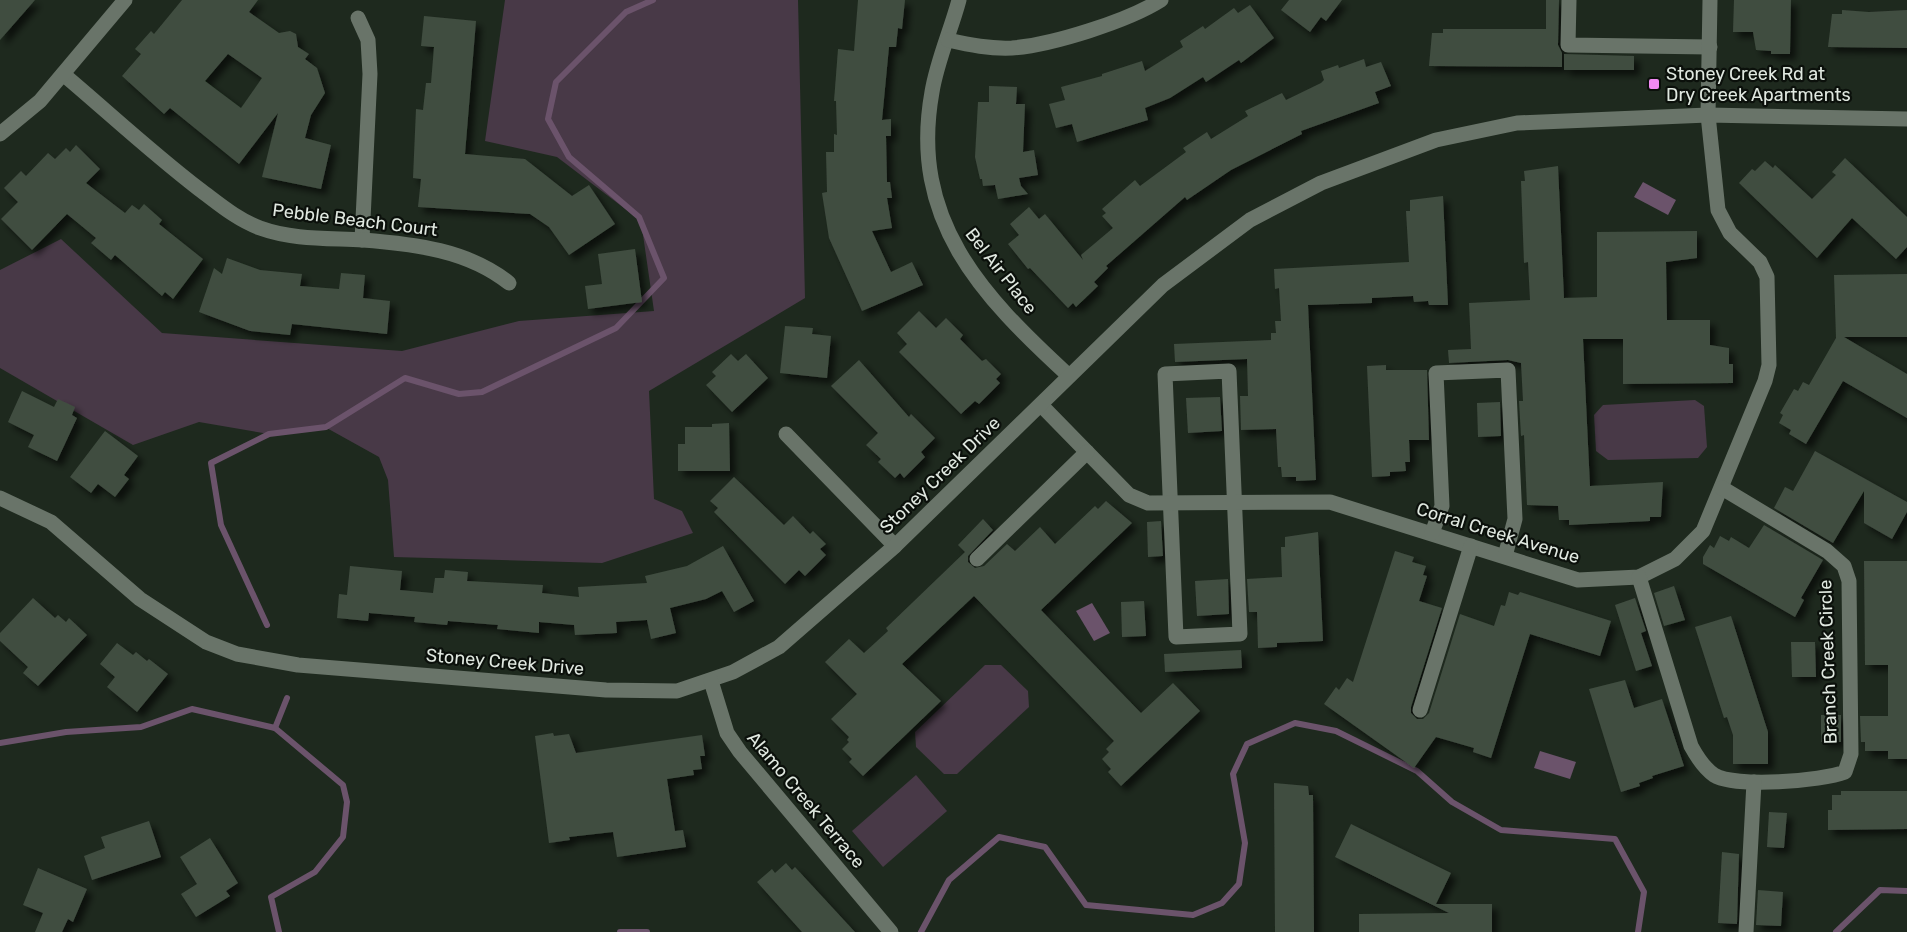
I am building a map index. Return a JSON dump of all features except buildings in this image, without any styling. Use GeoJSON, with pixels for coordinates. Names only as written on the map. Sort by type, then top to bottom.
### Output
{"type":"FeatureCollection","features":[{"type":"Feature","properties":{"kind":"street"},"geometry":{"type":"LineString","coordinates":[[0,134],[40,101],[125,0]]}},
{"type":"Feature","properties":{"kind":"street","name":"Bel Air Place"},"geometry":{"type":"LineString","coordinates":[[959,0],[932,90],[926,139],[933,198],[949,238],[986,289],[1039,348],[1069,376]]}},
{"type":"Feature","properties":{"kind":"street"},"geometry":{"type":"LineString","coordinates":[[948,40],[978,47],[1014,48],[1087,32],[1149,8],[1161,0]]}},
{"type":"Feature","properties":{"kind":"street"},"geometry":{"type":"LineString","coordinates":[[1569,0],[1568,45],[1710,47]]}},
{"type":"Feature","properties":{"kind":"street","name":"Corral Creek Avenue"},"geometry":{"type":"LineString","coordinates":[[1041,405],[1129,495],[1148,503],[1170,505],[1330,502],[1578,580],[1639,577],[1675,559],[1703,531],[1765,381],[1769,365],[1767,277],[1760,262],[1730,233],[1718,210],[1708,115],[1710,0]]}},
{"type":"Feature","properties":{"kind":"street"},"geometry":{"type":"LineString","coordinates":[[358,18],[368,40],[370,74],[362,240]]}},
{"type":"Feature","properties":{"kind":"street","name":"Pebble Beach Court"},"geometry":{"type":"LineString","coordinates":[[63,74],[177,172],[235,216],[260,228],[330,241],[362,240],[431,248],[495,271],[509,283]]}},
{"type":"Feature","properties":{"kind":"street","name":"Stoney Creek Drive"},"geometry":{"type":"LineString","coordinates":[[0,498],[51,522],[140,599],[206,642],[237,654],[298,665],[606,690],[677,691],[711,681],[780,647],[895,546],[1163,285],[1250,220],[1321,183],[1436,141],[1517,123],[1708,115],[1907,119]]}},
{"type":"Feature","properties":{"kind":"street"},"geometry":{"type":"LineString","coordinates":[[1432,534],[1442,506],[1436,374],[1508,370],[1515,519],[1504,556]]}},
{"type":"Feature","properties":{"kind":"street"},"geometry":{"type":"LineString","coordinates":[[1229,371],[1234,502],[1240,634],[1176,637],[1165,374],[1229,371]]}},
{"type":"Feature","properties":{"kind":"street"},"geometry":{"type":"LineString","coordinates":[[786,434],[895,546]]}},
{"type":"Feature","properties":{"kind":"street"},"geometry":{"type":"LineString","coordinates":[[977,559],[1087,452]]}},
{"type":"Feature","properties":{"kind":"street","name":"Branch Creek Circle"},"geometry":{"type":"LineString","coordinates":[[1639,577],[1698,759],[1715,775],[1754,782],[1830,778],[1845,772],[1851,754],[1849,581],[1844,566],[1827,551],[1722,488]]}},
{"type":"Feature","properties":{"kind":"street"},"geometry":{"type":"LineString","coordinates":[[1420,710],[1471,546]]}},
{"type":"Feature","properties":{"kind":"street","name":"Alamo Creek Terrace"},"geometry":{"type":"LineString","coordinates":[[711,681],[726,733],[891,932]]}},
{"type":"Feature","properties":{"kind":"street"},"geometry":{"type":"LineString","coordinates":[[1746,932],[1754,782]]}},
{"type":"Feature","properties":{"kind":"shaded area"},"geometry":{"type":"Polygon","coordinates":[[[505,0],[798,0],[805,298],[649,391],[654,499],[682,511],[693,533],[602,563],[394,557],[388,480],[379,457],[325,427],[269,434],[199,422],[133,445],[0,368],[0,270],[61,239],[162,333],[402,351],[519,321],[654,311],[641,221],[557,157],[485,141],[505,0]]]}},
{"type":"Feature","properties":{"kind":"shaded area"},"geometry":{"type":"Polygon","coordinates":[[[1643,182],[1676,200],[1668,215],[1634,197],[1643,182]]]}},
{"type":"Feature","properties":{"kind":"shaded area"},"geometry":{"type":"Polygon","coordinates":[[[1695,400],[1704,406],[1707,447],[1698,458],[1608,460],[1596,451],[1594,415],[1603,405],[1695,400]]]}},
{"type":"Feature","properties":{"kind":"shaded area"},"geometry":{"type":"Polygon","coordinates":[[[1092,603],[1110,633],[1094,641],[1076,611],[1092,603]]]}},
{"type":"Feature","properties":{"kind":"shaded area"},"geometry":{"type":"Polygon","coordinates":[[[985,665],[1001,665],[1028,691],[1029,707],[957,774],[944,774],[916,747],[915,732],[985,665]]]}},
{"type":"Feature","properties":{"kind":"shaded area"},"geometry":{"type":"Polygon","coordinates":[[[1540,751],[1576,762],[1570,779],[1534,768],[1540,751]]]}},
{"type":"Feature","properties":{"kind":"shaded area"},"geometry":{"type":"Polygon","coordinates":[[[916,775],[947,811],[883,867],[852,831],[916,775]]]}},
{"type":"Feature","properties":{"kind":"waterway"},"geometry":{"type":"LineString","coordinates":[[267,625],[221,525],[211,463],[269,434],[326,427],[405,378],[459,394],[482,392],[616,328],[664,278],[639,217],[569,157],[548,119],[556,82],[626,12],[653,0]]}},
{"type":"Feature","properties":{"kind":"waterway"},"geometry":{"type":"LineString","coordinates":[[275,728],[287,698]]}},
{"type":"Feature","properties":{"kind":"waterway"},"geometry":{"type":"LineString","coordinates":[[0,743],[66,732],[141,727],[192,709],[275,728],[343,785],[347,802],[343,837],[315,872],[271,897],[279,932]]}},
{"type":"Feature","properties":{"kind":"waterway"},"geometry":{"type":"LineString","coordinates":[[921,932],[949,880],[999,837],[1045,847],[1086,905],[1193,915],[1222,903],[1239,884],[1245,843],[1233,774],[1247,744],[1295,723],[1336,731],[1417,771],[1452,802],[1501,830],[1615,839],[1644,892],[1638,932]]}},
{"type":"Feature","properties":{"kind":"waterway"},"geometry":{"type":"LineString","coordinates":[[1836,932],[1880,890],[1907,891]]}},
{"type":"Feature","properties":{"kind":"waterway"},"geometry":{"type":"LineString","coordinates":[[620,932],[647,932]]}},
{"type":"Feature","properties":{"kind":"place","name":"Stoney Creek Rd at Dry Creek Apartments"},"geometry":{"type":"Point","coordinates":[1654,84]}}]}
